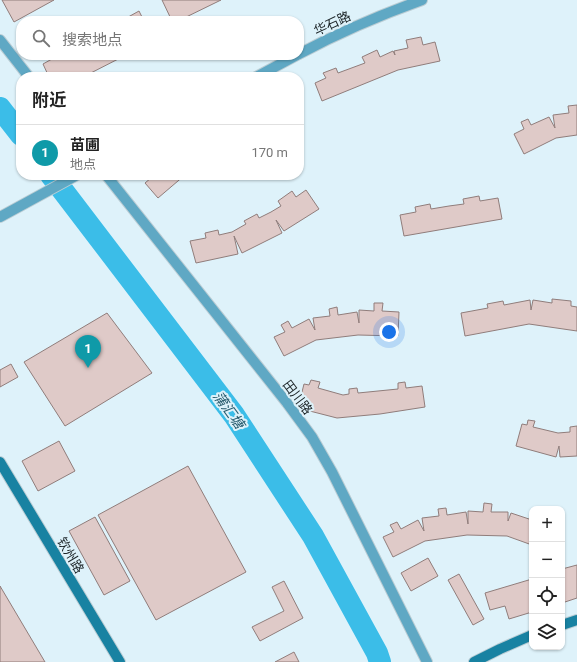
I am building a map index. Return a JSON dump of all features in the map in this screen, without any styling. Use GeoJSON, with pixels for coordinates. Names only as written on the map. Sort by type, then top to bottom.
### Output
{"type":"FeatureCollection","features":[{"type":"Feature","properties":{"kind":"street","name":"华石路"},"geometry":{"type":"LineString","coordinates":[[304,52],[362,24],[422,0]]}},
{"type":"Feature","properties":{"kind":"street"},"geometry":{"type":"LineString","coordinates":[[0,40],[25,72]]}},
{"type":"Feature","properties":{"kind":"street","name":"华石路"},"geometry":{"type":"LineString","coordinates":[[266,72],[288,60]]}},
{"type":"Feature","properties":{"kind":"street"},"geometry":{"type":"LineString","coordinates":[[0,217],[68,180]]}},
{"type":"Feature","properties":{"kind":"street","name":"田川路"},"geometry":{"type":"LineString","coordinates":[[110,180],[287,403],[312,437],[332,472],[427,662]]}},
{"type":"Feature","properties":{"kind":"street","name":"钦州路"},"geometry":{"type":"LineString","coordinates":[[0,462],[120,662]]}},
{"type":"Feature","properties":{"kind":"street"},"geometry":{"type":"LineString","coordinates":[[565,624],[577,620]]}},
{"type":"Feature","properties":{"kind":"street"},"geometry":{"type":"LineString","coordinates":[[474,662],[529,636]]}},
{"type":"Feature","properties":{"kind":"building"},"geometry":{"type":"Polygon","coordinates":[[[2,0],[54,0],[25,16],[16,16],[16,21],[14,22],[2,0]]]}},
{"type":"Feature","properties":{"kind":"building"},"geometry":{"type":"Polygon","coordinates":[[[162,0],[221,0],[188,16],[170,16],[162,0]]]}},
{"type":"Feature","properties":{"kind":"building"},"geometry":{"type":"Polygon","coordinates":[[[139,11],[142,16],[130,16],[139,11]]]}},
{"type":"Feature","properties":{"kind":"building"},"geometry":{"type":"Polygon","coordinates":[[[421,37],[423,45],[435,42],[440,61],[398,70],[322,101],[315,83],[326,78],[323,73],[336,68],[338,73],[365,63],[362,57],[377,50],[380,57],[393,51],[395,55],[394,51],[408,48],[406,40],[421,37]]]}},
{"type":"Feature","properties":{"kind":"building"},"geometry":{"type":"Polygon","coordinates":[[[50,60],[116,60],[93,72],[47,72],[43,64],[50,60]]]}},
{"type":"Feature","properties":{"kind":"building"},"geometry":{"type":"Polygon","coordinates":[[[577,105],[577,135],[556,138],[524,154],[514,134],[524,129],[521,122],[528,119],[531,125],[549,117],[555,128],[553,115],[569,113],[568,106],[577,105]]]}},
{"type":"Feature","properties":{"kind":"building"},"geometry":{"type":"Polygon","coordinates":[[[149,180],[179,180],[158,198],[145,183],[149,180]]]}},
{"type":"Feature","properties":{"kind":"building"},"geometry":{"type":"Polygon","coordinates":[[[306,190],[319,209],[284,231],[276,220],[282,233],[242,253],[234,236],[238,254],[196,263],[190,241],[206,238],[205,233],[218,230],[219,235],[232,232],[246,224],[244,221],[257,214],[259,218],[281,206],[278,201],[292,191],[296,197],[306,190]]]}},
{"type":"Feature","properties":{"kind":"building"},"geometry":{"type":"Polygon","coordinates":[[[479,196],[480,201],[498,198],[502,219],[404,236],[400,215],[416,212],[415,207],[430,204],[431,209],[464,204],[463,199],[479,196]]]}},
{"type":"Feature","properties":{"kind":"building"},"geometry":{"type":"Polygon","coordinates":[[[552,299],[571,301],[571,306],[577,307],[577,331],[529,324],[465,336],[461,313],[488,308],[487,304],[503,301],[504,305],[530,300],[531,310],[533,300],[552,303],[552,299]]]}},
{"type":"Feature","properties":{"kind":"building"},"geometry":{"type":"Polygon","coordinates":[[[374,303],[383,303],[382,311],[399,312],[398,336],[358,335],[316,340],[284,356],[274,337],[285,332],[281,325],[288,321],[292,328],[309,319],[315,330],[313,318],[330,316],[329,309],[337,307],[338,315],[357,312],[359,323],[359,310],[374,311],[374,303]]]}},
{"type":"Feature","properties":{"kind":"building"},"geometry":{"type":"Polygon","coordinates":[[[107,313],[152,373],[65,426],[24,362],[107,313]]]}},
{"type":"Feature","properties":{"kind":"building"},"geometry":{"type":"Polygon","coordinates":[[[11,364],[18,377],[0,387],[0,370],[11,364]]]}},
{"type":"Feature","properties":{"kind":"building"},"geometry":{"type":"Polygon","coordinates":[[[311,380],[320,382],[318,388],[343,395],[349,394],[349,389],[357,388],[358,393],[398,389],[398,383],[405,382],[406,388],[422,386],[425,407],[380,414],[337,418],[298,408],[304,384],[309,385],[311,380]]]}},
{"type":"Feature","properties":{"kind":"building"},"geometry":{"type":"Polygon","coordinates":[[[528,420],[535,421],[533,427],[558,433],[570,432],[570,427],[577,426],[577,456],[560,457],[559,446],[556,457],[516,446],[522,424],[527,425],[528,420]]]}},
{"type":"Feature","properties":{"kind":"building"},"geometry":{"type":"Polygon","coordinates":[[[59,441],[75,471],[38,491],[22,461],[59,441]]]}},
{"type":"Feature","properties":{"kind":"building"},"geometry":{"type":"Polygon","coordinates":[[[188,466],[246,572],[156,620],[98,515],[188,466]]]}},
{"type":"Feature","properties":{"kind":"building"},"geometry":{"type":"Polygon","coordinates":[[[484,503],[492,504],[491,512],[508,512],[508,521],[511,513],[529,519],[529,544],[507,536],[467,535],[425,541],[393,557],[383,537],[394,532],[390,525],[397,522],[401,529],[418,520],[424,531],[422,518],[439,516],[438,509],[446,508],[447,515],[466,512],[468,524],[468,511],[483,512],[484,503]]]}},
{"type":"Feature","properties":{"kind":"building"},"geometry":{"type":"Polygon","coordinates":[[[95,517],[130,581],[104,595],[69,531],[95,517]]]}},
{"type":"Feature","properties":{"kind":"building"},"geometry":{"type":"Polygon","coordinates":[[[428,558],[438,576],[411,591],[401,573],[428,558]]]}},
{"type":"Feature","properties":{"kind":"building"},"geometry":{"type":"Polygon","coordinates":[[[577,565],[577,598],[565,602],[565,578],[565,568],[577,565]]]}},
{"type":"Feature","properties":{"kind":"building"},"geometry":{"type":"Polygon","coordinates":[[[459,574],[484,619],[473,625],[448,580],[459,574]]]}},
{"type":"Feature","properties":{"kind":"building"},"geometry":{"type":"Polygon","coordinates":[[[529,580],[529,613],[509,619],[505,606],[490,610],[485,593],[529,580]]]}},
{"type":"Feature","properties":{"kind":"building"},"geometry":{"type":"Polygon","coordinates":[[[284,581],[303,618],[260,641],[252,627],[284,611],[272,587],[284,581]]]}},
{"type":"Feature","properties":{"kind":"building"},"geometry":{"type":"Polygon","coordinates":[[[0,586],[45,662],[0,662],[0,586]]]}},
{"type":"Feature","properties":{"kind":"building"},"geometry":{"type":"Polygon","coordinates":[[[294,652],[299,662],[275,662],[294,652]]]}},
{"type":"Feature","properties":{"kind":"waterway","name":"蒲汇塘"},"geometry":{"type":"LineString","coordinates":[[0,108],[16,129]]}},
{"type":"Feature","properties":{"kind":"waterway","name":"蒲汇塘"},"geometry":{"type":"LineString","coordinates":[[55,180],[234,415],[313,536],[377,653],[380,662]]}},
{"type":"Feature","properties":{"kind":"place","name":"苗圃"},"geometry":{"type":"Point","coordinates":[88,368]}}]}
